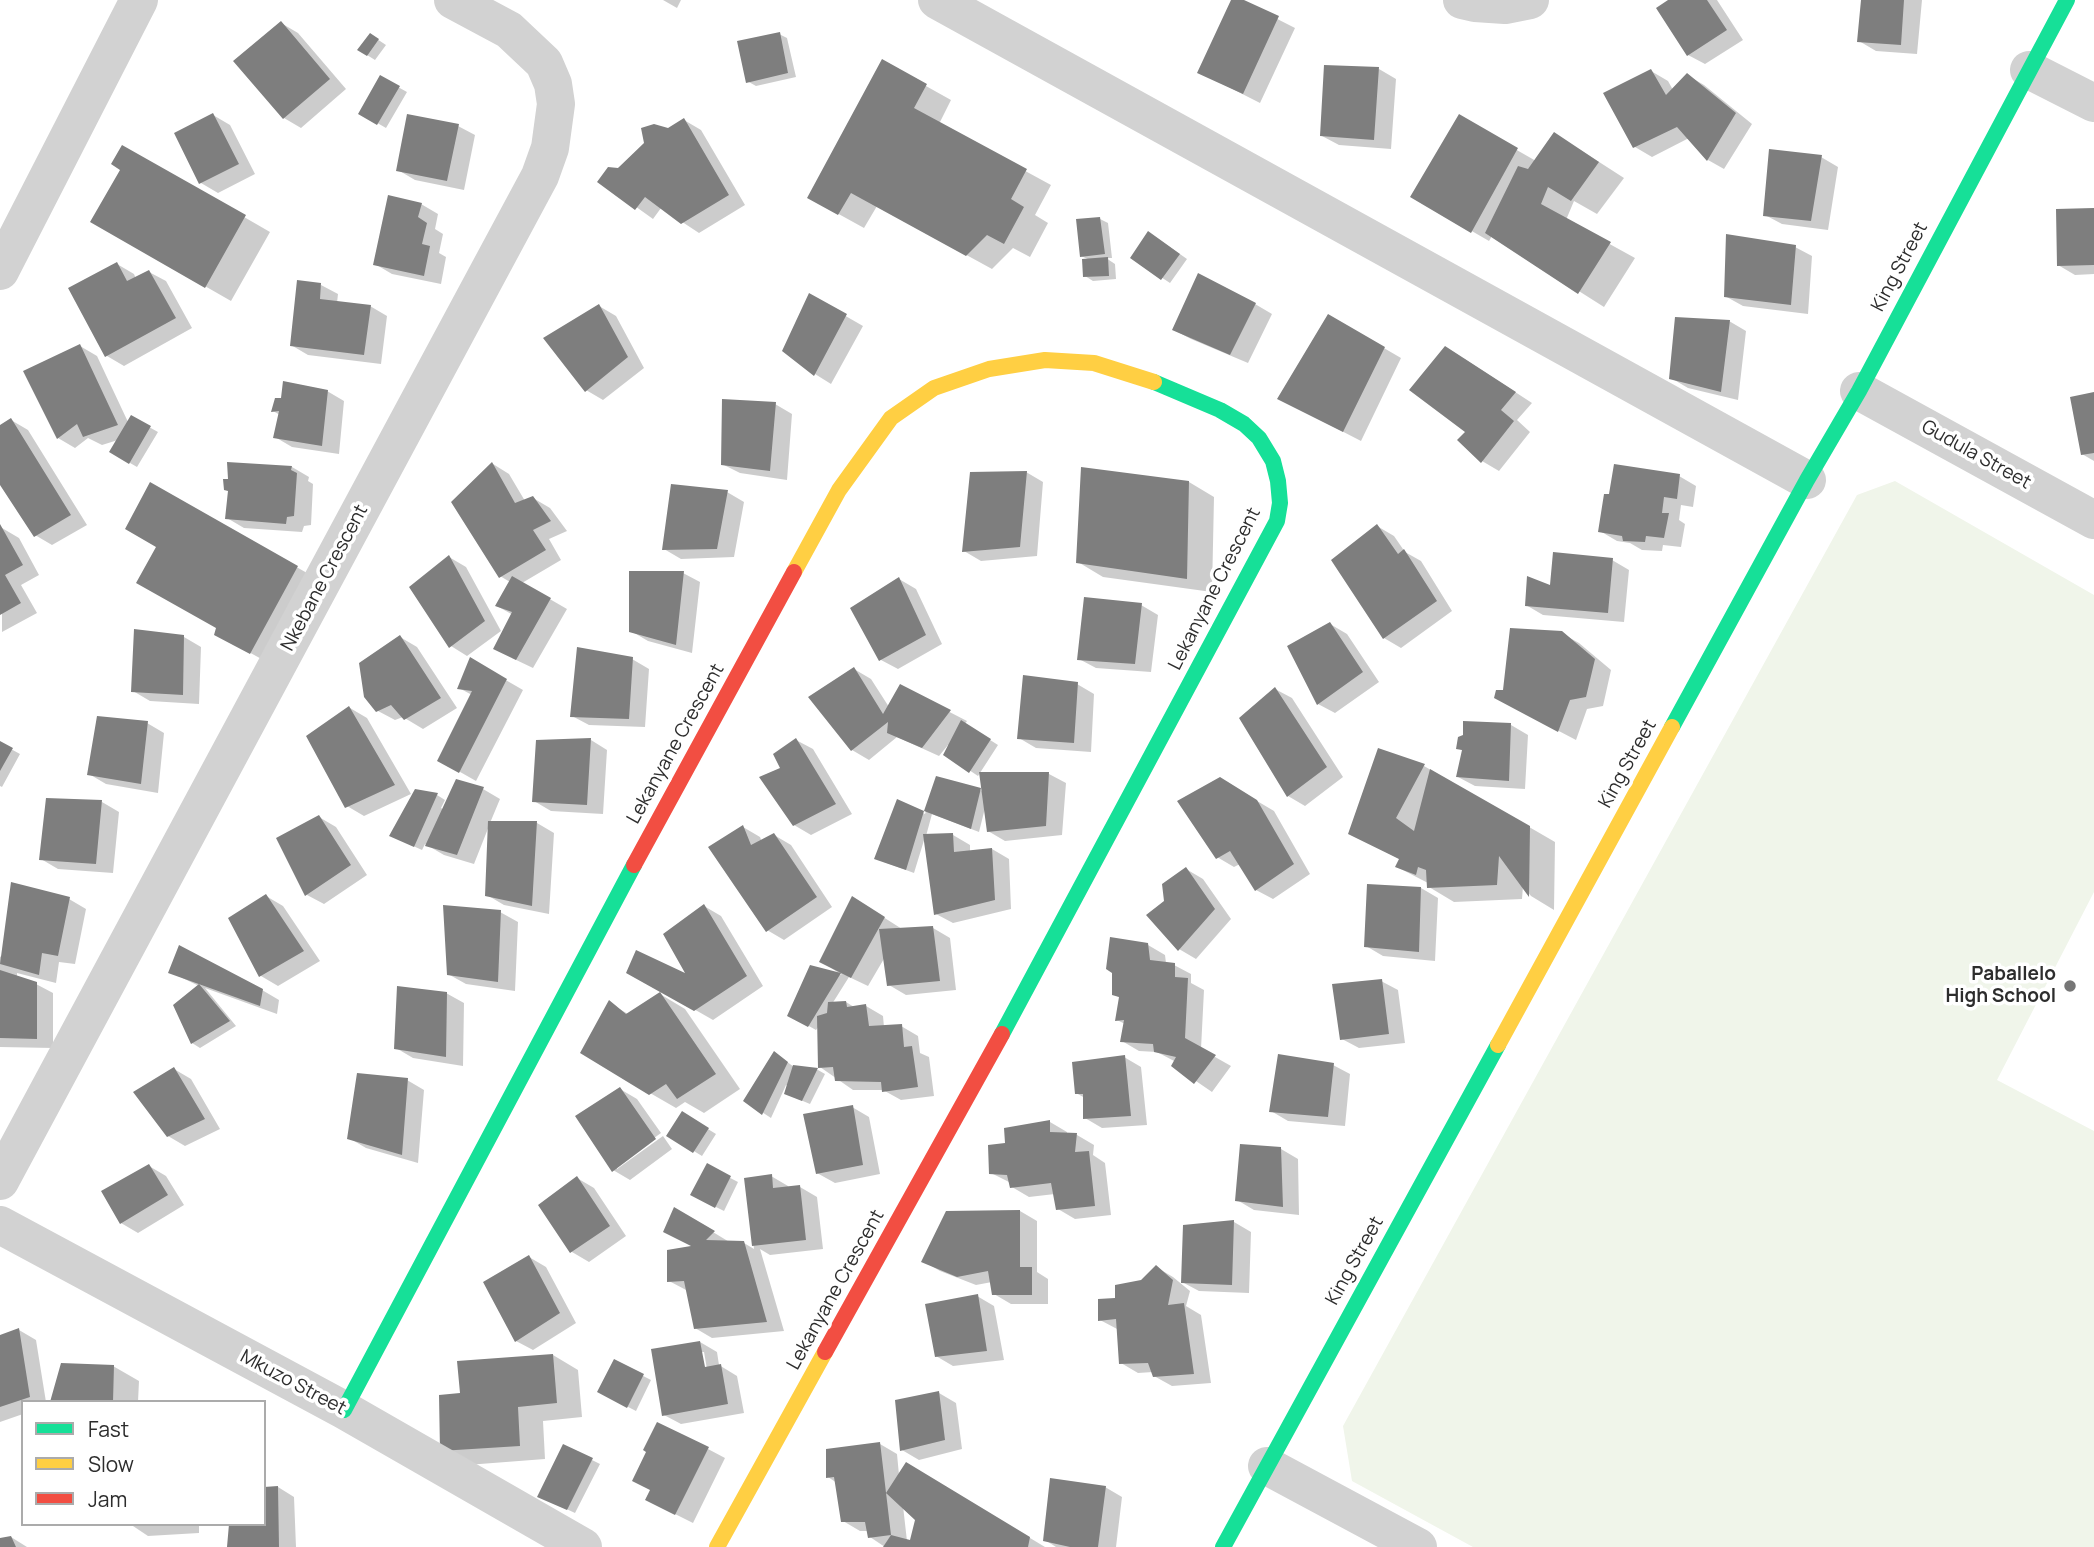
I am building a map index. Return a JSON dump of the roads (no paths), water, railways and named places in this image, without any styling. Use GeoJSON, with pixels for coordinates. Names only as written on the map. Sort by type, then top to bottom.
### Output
{"type":"FeatureCollection","features":[{"type":"Feature","properties":{"kind":"street"},"geometry":{"type":"LineString","coordinates":[[0,271],[139,0]]}},
{"type":"Feature","properties":{"kind":"street","name":"Nkebane Crescent"},"geometry":{"type":"LineString","coordinates":[[0,1181],[540,176],[550,148],[556,104],[553,84],[544,63],[509,30],[453,0]]}},
{"type":"Feature","properties":{"kind":"street"},"geometry":{"type":"LineString","coordinates":[[937,0],[1807,481]]}},
{"type":"Feature","properties":{"kind":"street"},"geometry":{"type":"LineString","coordinates":[[1462,0],[1505,5],[1530,0]]}},
{"type":"Feature","properties":{"kind":"street","name":"King Street"},"geometry":{"type":"LineString","coordinates":[[1223,1547],[1807,481],[1859,391],[2067,0]]}},
{"type":"Feature","properties":{"kind":"street"},"geometry":{"type":"LineString","coordinates":[[2029,69],[2094,103]]}},
{"type":"Feature","properties":{"kind":"street","name":"Lekanyane Crescent"},"geometry":{"type":"LineString","coordinates":[[344,1410],[692,757],[839,491],[891,418],[934,388],[989,369],[1045,359],[1094,363],[1133,374],[1220,410],[1244,424],[1259,438],[1273,461],[1280,503],[1277,521],[992,1052],[718,1547]]}},
{"type":"Feature","properties":{"kind":"street","name":"Gudula Street"},"geometry":{"type":"LineString","coordinates":[[1859,391],[2094,520]]}},
{"type":"Feature","properties":{"kind":"street","name":"Mkuzo Street"},"geometry":{"type":"LineString","coordinates":[[0,1225],[344,1410],[583,1547]]}},
{"type":"Feature","properties":{"kind":"street"},"geometry":{"type":"LineString","coordinates":[[1267,1466],[1418,1547]]}},
{"type":"Feature","properties":{"kind":"place","name":"Paballelo High School"},"geometry":{"type":"Point","coordinates":[2070,986]}}]}
